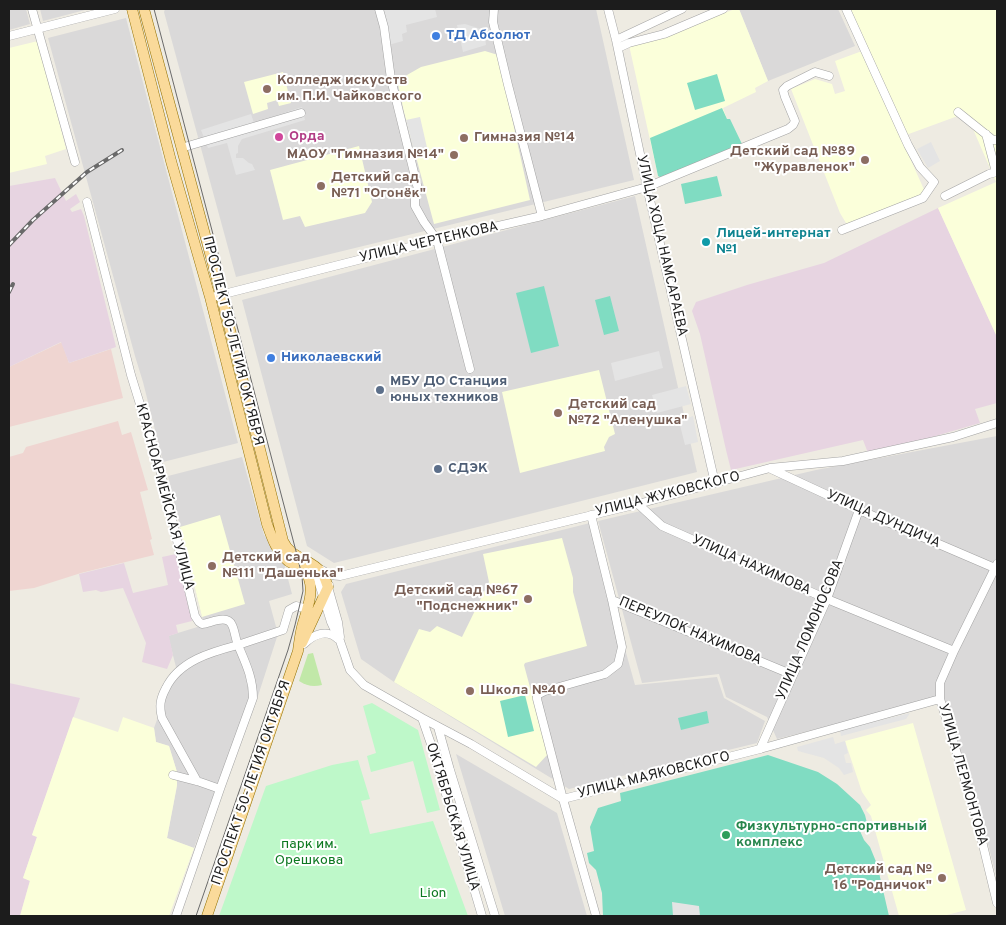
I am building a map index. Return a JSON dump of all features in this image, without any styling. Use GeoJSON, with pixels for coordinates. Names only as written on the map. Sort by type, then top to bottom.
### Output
{"type":"FeatureCollection","features":[{"type":"Feature","properties":{"kind":"main road","name":"ПРОСПЕКТ 50-ЛЕТИЯ ОКТЯБРЯ"},"geometry":{"type":"LineString","coordinates":[[132,9],[171,161],[210,298],[267,524],[273,542],[281,553],[304,571],[309,580],[311,592],[298,651],[207,916]]}},
{"type":"Feature","properties":{"kind":"main road","name":"ПРОСПЕКТ 50-ЛЕТИЯ ОКТЯБРЯ"},"geometry":{"type":"LineString","coordinates":[[144,9],[221,294],[283,541],[293,554],[317,568],[323,574],[328,587],[298,651]]}},
{"type":"Feature","properties":{"kind":"street"},"geometry":{"type":"LineString","coordinates":[[32,9],[75,162]]}},
{"type":"Feature","properties":{"kind":"street"},"geometry":{"type":"LineString","coordinates":[[9,36],[115,9]]}},
{"type":"Feature","properties":{"kind":"street"},"geometry":{"type":"LineString","coordinates":[[379,9],[384,27],[391,79],[418,188],[415,206],[437,240],[470,369]]}},
{"type":"Feature","properties":{"kind":"street"},"geometry":{"type":"LineString","coordinates":[[494,9],[493,22],[542,216]]}},
{"type":"Feature","properties":{"kind":"street","name":"УЛИЦА ХОЦА НАМСАРАЕВА"},"geometry":{"type":"LineString","coordinates":[[608,9],[715,483]]}},
{"type":"Feature","properties":{"kind":"street"},"geometry":{"type":"LineString","coordinates":[[617,44],[682,9]]}},
{"type":"Feature","properties":{"kind":"street"},"geometry":{"type":"LineString","coordinates":[[617,44],[629,43],[664,34],[723,9]]}},
{"type":"Feature","properties":{"kind":"street"},"geometry":{"type":"LineString","coordinates":[[842,230],[923,198],[934,182],[920,167],[908,145],[846,9]]}},
{"type":"Feature","properties":{"kind":"street","name":"УЛИЦА ЧЕРТЕНКОВА"},"geometry":{"type":"LineString","coordinates":[[210,298],[437,240],[542,216],[647,187],[788,129],[796,121],[783,90],[787,86],[815,72],[829,76]]}},
{"type":"Feature","properties":{"kind":"street"},"geometry":{"type":"LineString","coordinates":[[958,112],[993,140],[997,140]]}},
{"type":"Feature","properties":{"kind":"street"},"geometry":{"type":"LineString","coordinates":[[181,148],[300,113]]}},
{"type":"Feature","properties":{"kind":"street"},"geometry":{"type":"LineString","coordinates":[[945,196],[997,172],[986,134]]}},
{"type":"Feature","properties":{"kind":"street","name":"КРАСНОАРМЕЙСКАЯ УЛИЦА"},"geometry":{"type":"LineString","coordinates":[[87,202],[131,375],[160,469],[198,622],[202,624],[226,620],[231,623],[238,645]]}},
{"type":"Feature","properties":{"kind":"street","name":"УЛИЦА ЖУКОВСКОГО"},"geometry":{"type":"LineString","coordinates":[[340,576],[638,504],[770,468],[843,461],[953,437],[997,423]]}},
{"type":"Feature","properties":{"kind":"street","name":"УЛИЦА ДУНДИЧА"},"geometry":{"type":"LineString","coordinates":[[770,468],[859,510],[996,567]]}},
{"type":"Feature","properties":{"kind":"street","name":"УЛИЦА НАХИМОВА"},"geometry":{"type":"LineString","coordinates":[[638,504],[662,526],[827,599],[954,651]]}},
{"type":"Feature","properties":{"kind":"street","name":"УЛИЦА ЛОМОНОСОВА"},"geometry":{"type":"LineString","coordinates":[[760,749],[827,599],[859,510]]}},
{"type":"Feature","properties":{"kind":"street","name":"ПЕРЕУЛОК НАХИМОВА"},"geometry":{"type":"LineString","coordinates":[[591,515],[612,600],[793,675]]}},
{"type":"Feature","properties":{"kind":"street"},"geometry":{"type":"LineString","coordinates":[[300,567],[316,577],[350,670],[364,685],[471,744],[563,799],[596,916]]}},
{"type":"Feature","properties":{"kind":"street","name":"УЛИЦА ЛЕРМОНТОВА"},"geometry":{"type":"LineString","coordinates":[[996,567],[940,683],[940,699],[975,812],[997,903]]}},
{"type":"Feature","properties":{"kind":"street"},"geometry":{"type":"LineString","coordinates":[[317,568],[329,575],[340,576]]}},
{"type":"Feature","properties":{"kind":"street"},"geometry":{"type":"LineString","coordinates":[[340,576],[330,583],[328,587],[338,622],[340,642]]}},
{"type":"Feature","properties":{"kind":"street","name":"УЛИЦА МАЯКОВСКОГО"},"geometry":{"type":"LineString","coordinates":[[612,600],[622,647],[618,664],[605,674],[537,695],[563,799],[760,749],[940,699]]}},
{"type":"Feature","properties":{"kind":"street"},"geometry":{"type":"LineString","coordinates":[[197,781],[162,718],[159,707],[168,684],[178,671],[205,655],[283,630],[289,610],[296,606],[308,609]]}},
{"type":"Feature","properties":{"kind":"street"},"geometry":{"type":"LineString","coordinates":[[298,651],[310,638],[320,634],[327,633],[333,635],[340,642]]}},
{"type":"Feature","properties":{"kind":"street"},"geometry":{"type":"LineString","coordinates":[[176,916],[253,698],[253,685],[238,645]]}},
{"type":"Feature","properties":{"kind":"street","name":"ОКТЯБРЬСКАЯ УЛИЦА"},"geometry":{"type":"LineString","coordinates":[[422,718],[482,916]]}},
{"type":"Feature","properties":{"kind":"street","name":"ОКТЯБРЬСКАЯ УЛИЦА"},"geometry":{"type":"LineString","coordinates":[[438,726],[495,916]]}},
{"type":"Feature","properties":{"kind":"street"},"geometry":{"type":"LineString","coordinates":[[439,773],[450,770]]}},
{"type":"Feature","properties":{"kind":"street"},"geometry":{"type":"LineString","coordinates":[[173,775],[220,789]]}},
{"type":"Feature","properties":{"kind":"street"},"geometry":{"type":"LineString","coordinates":[[457,833],[468,830]]}},
{"type":"Feature","properties":{"kind":"shaded area"},"geometry":{"type":"Polygon","coordinates":[[[9,9],[26,9],[30,24],[9,30],[9,9]]]}},
{"type":"Feature","properties":{"kind":"shaded area"},"geometry":{"type":"Polygon","coordinates":[[[40,9],[89,9],[43,21],[40,9]]]}},
{"type":"Feature","properties":{"kind":"shaded area"},"geometry":{"type":"Polygon","coordinates":[[[165,9],[596,9],[634,180],[236,277],[164,12],[165,9]]]}},
{"type":"Feature","properties":{"kind":"shaded area"},"geometry":{"type":"Polygon","coordinates":[[[382,9],[435,9],[437,17],[406,25],[407,32],[402,34],[403,41],[388,45],[382,9]]]}},
{"type":"Feature","properties":{"kind":"shaded area"},"geometry":{"type":"Polygon","coordinates":[[[739,9],[838,9],[855,46],[768,81],[739,9]]]}},
{"type":"Feature","properties":{"kind":"shaded area"},"geometry":{"type":"Polygon","coordinates":[[[739,9],[768,81],[755,88],[756,92],[723,108],[727,119],[730,119],[658,176],[629,45],[664,36],[739,9]]]}},
{"type":"Feature","properties":{"kind":"shaded area"},"geometry":{"type":"Polygon","coordinates":[[[849,9],[997,9],[997,337],[938,208],[996,182],[966,113],[906,135],[849,9]]]}},
{"type":"Feature","properties":{"kind":"shaded area"},"geometry":{"type":"Polygon","coordinates":[[[126,18],[238,443],[163,462],[143,382],[48,38],[126,18]]]}},
{"type":"Feature","properties":{"kind":"shaded area"},"geometry":{"type":"Polygon","coordinates":[[[465,24],[484,30],[486,45],[463,52],[457,25],[465,24]]]}},
{"type":"Feature","properties":{"kind":"shaded area"},"geometry":{"type":"Polygon","coordinates":[[[38,41],[66,149],[45,156],[47,164],[9,173],[9,48],[38,41]]]}},
{"type":"Feature","properties":{"kind":"shaded area","name":"Гимназия №14"},"geometry":{"type":"Polygon","coordinates":[[[485,51],[498,55],[530,200],[434,224],[398,84],[407,75],[421,67],[485,51]]]}},
{"type":"Feature","properties":{"kind":"shaded area","name":"Детский сад №89 \"Журавленок\""},"geometry":{"type":"Polygon","coordinates":[[[862,51],[926,194],[849,228],[840,213],[791,89],[815,79],[832,84],[835,94],[845,91],[835,61],[862,51]]]}},
{"type":"Feature","properties":{"kind":"shaded area","name":"Колледж искусств им. П.И. Чайковского"},"geometry":{"type":"Polygon","coordinates":[[[283,72],[291,103],[279,106],[277,100],[267,103],[268,109],[253,114],[244,82],[283,72]]]}},
{"type":"Feature","properties":{"kind":"shaded area"},"geometry":{"type":"Polygon","coordinates":[[[302,107],[305,120],[242,139],[238,146],[236,158],[243,158],[252,164],[255,170],[236,175],[227,143],[208,148],[201,130],[251,114],[254,123],[302,107]]]}},
{"type":"Feature","properties":{"kind":"shaded area"},"geometry":{"type":"Polygon","coordinates":[[[420,117],[428,152],[416,157],[406,120],[420,117]]]}},
{"type":"Feature","properties":{"kind":"shaded area"},"geometry":{"type":"Polygon","coordinates":[[[931,142],[940,161],[928,168],[917,149],[931,142]]]}},
{"type":"Feature","properties":{"kind":"shaded area","name":"Детский сад №71 \"Огонёк\""},"geometry":{"type":"Polygon","coordinates":[[[359,146],[372,202],[365,213],[305,227],[300,216],[283,220],[270,170],[359,146]]]}},
{"type":"Feature","properties":{"kind":"shaded area"},"geometry":{"type":"Polygon","coordinates":[[[55,178],[66,201],[76,194],[80,202],[70,209],[72,212],[81,209],[84,216],[116,347],[69,363],[61,342],[9,367],[9,186],[55,178]]]}},
{"type":"Feature","properties":{"kind":"shaded area"},"geometry":{"type":"Polygon","coordinates":[[[635,196],[697,472],[334,563],[307,546],[242,300],[635,196]]]}},
{"type":"Feature","properties":{"kind":"shaded area"},"geometry":{"type":"Polygon","coordinates":[[[938,208],[997,337],[997,403],[975,409],[980,423],[929,438],[868,453],[863,440],[731,470],[700,334],[692,311],[696,302],[824,263],[938,208]]]}},
{"type":"Feature","properties":{"kind":"shaded area"},"geometry":{"type":"Polygon","coordinates":[[[62,342],[69,363],[111,349],[123,398],[9,427],[9,367],[62,342]]]}},
{"type":"Feature","properties":{"kind":"shaded area"},"geometry":{"type":"Polygon","coordinates":[[[659,351],[663,368],[615,381],[611,363],[659,351]]]}},
{"type":"Feature","properties":{"kind":"shaded area","name":"Детский сад №72 \"Аленушка\""},"geometry":{"type":"Polygon","coordinates":[[[599,370],[615,434],[609,437],[604,447],[605,451],[520,473],[502,392],[599,370]]]}},
{"type":"Feature","properties":{"kind":"shaded area"},"geometry":{"type":"Polygon","coordinates":[[[686,386],[691,404],[657,413],[652,395],[686,386]]]}},
{"type":"Feature","properties":{"kind":"shaded area"},"geometry":{"type":"Polygon","coordinates":[[[693,416],[698,442],[685,445],[679,421],[693,416]]]}},
{"type":"Feature","properties":{"kind":"shaded area"},"geometry":{"type":"Polygon","coordinates":[[[118,421],[122,435],[131,432],[148,490],[140,492],[152,539],[150,540],[154,555],[81,573],[34,588],[9,591],[9,457],[23,453],[26,447],[118,421]]]}},
{"type":"Feature","properties":{"kind":"shaded area"},"geometry":{"type":"Polygon","coordinates":[[[997,436],[997,880],[980,812],[940,698],[777,739],[767,717],[726,697],[719,674],[642,683],[598,521],[816,470],[997,436]]]}},
{"type":"Feature","properties":{"kind":"shaded area"},"geometry":{"type":"Polygon","coordinates":[[[242,457],[264,535],[283,560],[292,594],[269,601],[278,634],[257,699],[243,716],[194,848],[167,838],[177,786],[177,772],[169,746],[156,742],[154,728],[176,667],[168,636],[204,625],[168,476],[242,457]]]}},
{"type":"Feature","properties":{"kind":"shaded area","name":"Детский сад №111 \"Дашенька\""},"geometry":{"type":"Polygon","coordinates":[[[220,515],[245,604],[202,617],[180,527],[220,515]]]}},
{"type":"Feature","properties":{"kind":"shaded area"},"geometry":{"type":"Polygon","coordinates":[[[590,523],[635,685],[717,677],[724,698],[765,721],[757,743],[569,789],[394,682],[361,659],[341,592],[346,584],[590,523]],[[573,578],[489,582],[478,605],[573,592],[573,578]]]}},
{"type":"Feature","properties":{"kind":"shaded area"},"geometry":{"type":"Polygon","coordinates":[[[562,538],[573,578],[573,592],[587,646],[525,663],[524,665],[548,754],[536,767],[394,682],[419,629],[430,632],[437,626],[462,637],[489,582],[483,554],[562,538]]]}},
{"type":"Feature","properties":{"kind":"shaded area"},"geometry":{"type":"Polygon","coordinates":[[[176,554],[192,621],[176,625],[178,633],[169,636],[173,655],[167,669],[142,662],[146,643],[123,588],[101,592],[96,590],[83,592],[79,574],[124,563],[133,593],[168,585],[162,557],[176,554]]]}},
{"type":"Feature","properties":{"kind":"shaded area"},"geometry":{"type":"Polygon","coordinates":[[[9,683],[80,698],[32,835],[37,837],[23,878],[30,880],[20,916],[9,916],[9,683]]]}},
{"type":"Feature","properties":{"kind":"shaded area"},"geometry":{"type":"Polygon","coordinates":[[[910,713],[906,719],[841,736],[840,730],[910,713]]]}},
{"type":"Feature","properties":{"kind":"shaded area"},"geometry":{"type":"Polygon","coordinates":[[[73,717],[118,732],[123,717],[154,728],[156,742],[169,746],[177,772],[177,785],[167,838],[194,848],[169,916],[20,916],[30,881],[23,878],[37,837],[32,835],[73,717]]]}},
{"type":"Feature","properties":{"kind":"shaded area"},"geometry":{"type":"Polygon","coordinates":[[[913,723],[966,910],[943,916],[899,916],[871,816],[866,810],[871,805],[862,792],[845,741],[913,723]]]}},
{"type":"Feature","properties":{"kind":"shaded area"},"geometry":{"type":"Polygon","coordinates":[[[833,737],[835,744],[845,741],[848,753],[844,755],[846,763],[851,763],[853,772],[844,775],[839,768],[824,758],[798,751],[797,747],[833,737]]]}},
{"type":"Feature","properties":{"kind":"shaded area"},"geometry":{"type":"Polygon","coordinates":[[[456,754],[557,813],[587,916],[505,916],[456,754]]]}},
{"type":"Feature","properties":{"kind":"shaded area"},"geometry":{"type":"Polygon","coordinates":[[[672,902],[699,906],[700,916],[673,916],[672,902]]]}},
{"type":"Feature","properties":{"kind":"green space"},"geometry":{"type":"Polygon","coordinates":[[[717,74],[725,101],[695,110],[687,83],[717,74]]]}},
{"type":"Feature","properties":{"kind":"green space"},"geometry":{"type":"Polygon","coordinates":[[[722,108],[727,119],[730,119],[742,144],[663,179],[658,176],[650,138],[722,108]]]}},
{"type":"Feature","properties":{"kind":"green space"},"geometry":{"type":"Polygon","coordinates":[[[717,176],[722,196],[685,204],[681,184],[717,176]]]}},
{"type":"Feature","properties":{"kind":"green space"},"geometry":{"type":"Polygon","coordinates":[[[544,286],[559,346],[531,353],[516,293],[544,286]]]}},
{"type":"Feature","properties":{"kind":"green space"},"geometry":{"type":"Polygon","coordinates":[[[610,296],[619,331],[604,335],[595,300],[610,296]]]}},
{"type":"Feature","properties":{"kind":"green space"},"geometry":{"type":"Polygon","coordinates":[[[313,653],[322,685],[310,686],[299,681],[308,654],[313,653]]]}},
{"type":"Feature","properties":{"kind":"green space"},"geometry":{"type":"Polygon","coordinates":[[[525,695],[534,731],[508,737],[500,701],[525,695]]]}},
{"type":"Feature","properties":{"kind":"green space"},"geometry":{"type":"Polygon","coordinates":[[[372,703],[418,730],[440,810],[427,813],[413,761],[371,772],[367,756],[376,753],[363,706],[372,703]]]}},
{"type":"Feature","properties":{"kind":"green space"},"geometry":{"type":"Polygon","coordinates":[[[707,711],[709,723],[681,730],[678,718],[707,711]]]}},
{"type":"Feature","properties":{"kind":"green space","name":"Физкультурно-спортивный комплекс"},"geometry":{"type":"Polygon","coordinates":[[[768,755],[818,772],[837,784],[860,805],[867,823],[860,831],[870,847],[877,864],[889,916],[603,916],[602,893],[596,870],[589,863],[587,853],[594,851],[590,827],[598,808],[621,801],[620,793],[768,755]]]}},
{"type":"Feature","properties":{"kind":"green space","name":"парк им. Орешкова"},"geometry":{"type":"Polygon","coordinates":[[[358,760],[370,799],[361,801],[370,834],[433,821],[468,916],[219,916],[266,786],[332,765],[358,760]]]}},
{"type":"Feature","properties":{"kind":"tram line"},"geometry":{"type":"LineString","coordinates":[[154,9],[297,555],[303,591],[288,650],[196,916]]}},
{"type":"Feature","properties":{"kind":"railway"},"geometry":{"type":"LineString","coordinates":[[9,245],[33,220],[87,172],[122,150]]}},
{"type":"Feature","properties":{"kind":"railway"},"geometry":{"type":"LineString","coordinates":[[9,292],[13,284]]}},
{"type":"Feature","properties":{"kind":"place","name":"ТД Абсолют"},"geometry":{"type":"Point","coordinates":[436,36]}},
{"type":"Feature","properties":{"kind":"place","name":"Колледж искусств им. П.И. Чайковского"},"geometry":{"type":"Point","coordinates":[267,89]}},
{"type":"Feature","properties":{"kind":"place","name":"Орда"},"geometry":{"type":"Point","coordinates":[279,137]}},
{"type":"Feature","properties":{"kind":"place","name":"Гимназия №14"},"geometry":{"type":"Point","coordinates":[464,138]}},
{"type":"Feature","properties":{"kind":"place","name":"МАОУ \"Гимназия №14\""},"geometry":{"type":"Point","coordinates":[454,155]}},
{"type":"Feature","properties":{"kind":"place","name":"Детский сад №89 \"Журавленок\""},"geometry":{"type":"Point","coordinates":[865,160]}},
{"type":"Feature","properties":{"kind":"place","name":"Детский сад №71 \"Огонёк\""},"geometry":{"type":"Point","coordinates":[321,186]}},
{"type":"Feature","properties":{"kind":"place","name":"Лицей-интернат №1"},"geometry":{"type":"Point","coordinates":[706,242]}},
{"type":"Feature","properties":{"kind":"place","name":"Николаевский"},"geometry":{"type":"Point","coordinates":[271,358]}},
{"type":"Feature","properties":{"kind":"place","name":"МБУ ДО Станция юных техников"},"geometry":{"type":"Point","coordinates":[380,390]}},
{"type":"Feature","properties":{"kind":"place","name":"Детский сад №72 \"Аленушка\""},"geometry":{"type":"Point","coordinates":[558,413]}},
{"type":"Feature","properties":{"kind":"place","name":"СДЭК"},"geometry":{"type":"Point","coordinates":[438,469]}},
{"type":"Feature","properties":{"kind":"place","name":"Детский сад №111 \"Дашенька\""},"geometry":{"type":"Point","coordinates":[212,566]}},
{"type":"Feature","properties":{"kind":"place","name":"Детский сад №67 \"Подснежник\""},"geometry":{"type":"Point","coordinates":[528,599]}},
{"type":"Feature","properties":{"kind":"place","name":"Школа №40"},"geometry":{"type":"Point","coordinates":[470,691]}},
{"type":"Feature","properties":{"kind":"place","name":"Физкультурно-спортивный комплекс"},"geometry":{"type":"Point","coordinates":[726,835]}},
{"type":"Feature","properties":{"kind":"place","name":"Детский сад № 16 \"Родничок\""},"geometry":{"type":"Point","coordinates":[942,878]}},
{"type":"Feature","properties":{"kind":"park label","name":"Lion"},"geometry":{"type":"Point","coordinates":[433,894]}}]}
